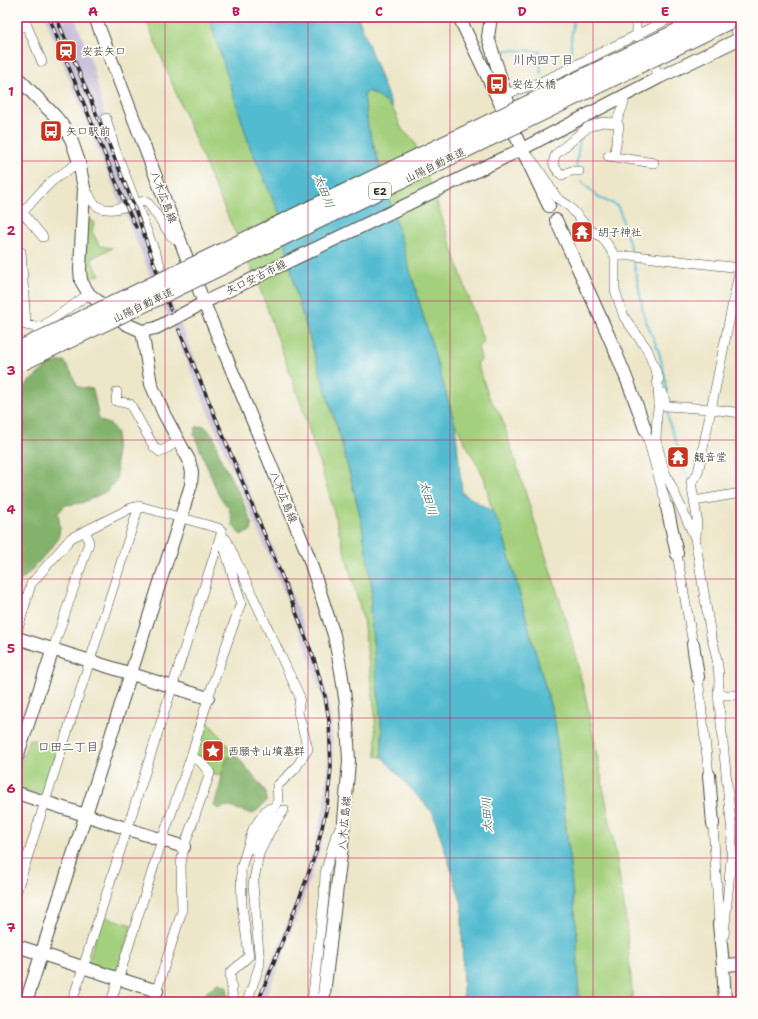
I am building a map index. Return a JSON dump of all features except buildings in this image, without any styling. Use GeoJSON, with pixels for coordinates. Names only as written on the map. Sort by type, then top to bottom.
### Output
{"type":"FeatureCollection","features":[{"type":"Feature","properties":{"kind":"highway","name":"山陽自動車道"},"geometry":{"type":"LineString","coordinates":[[708,17],[21,356],[532,118],[737,17]]}},
{"type":"Feature","properties":{"kind":"street","name":"八木広島線"},"geometry":{"type":"LineString","coordinates":[[95,17],[181,243],[208,301],[308,556],[334,635],[346,705],[349,761],[345,817],[323,1002]]}},
{"type":"Feature","properties":{"kind":"street"},"geometry":{"type":"LineString","coordinates":[[459,17],[519,150],[556,220],[610,339],[635,398],[667,507],[677,554],[698,677],[709,775],[725,1002]]}},
{"type":"Feature","properties":{"kind":"street"},"geometry":{"type":"LineString","coordinates":[[491,17],[488,37],[506,94],[519,150],[537,167],[557,198],[569,206],[590,230],[603,238],[615,256],[615,290],[624,317],[647,349],[662,387],[666,406],[741,413]]}},
{"type":"Feature","properties":{"kind":"street"},"geometry":{"type":"LineString","coordinates":[[635,17],[638,34],[660,77]]}},
{"type":"Feature","properties":{"kind":"street"},"geometry":{"type":"LineString","coordinates":[[506,94],[538,83],[562,72],[673,17]]}},
{"type":"Feature","properties":{"kind":"street"},"geometry":{"type":"LineString","coordinates":[[729,17],[741,39]]}},
{"type":"Feature","properties":{"kind":"street"},"geometry":{"type":"LineString","coordinates":[[17,28],[26,24],[42,62]]}},
{"type":"Feature","properties":{"kind":"street","name":"矢口安古市線"},"geometry":{"type":"LineString","coordinates":[[142,331],[156,328],[208,301],[519,150],[660,77],[741,39]]}},
{"type":"Feature","properties":{"kind":"street"},"geometry":{"type":"LineString","coordinates":[[17,77],[56,117],[71,139],[79,162],[84,188],[80,269],[81,281],[89,294],[126,324],[142,331],[151,384],[164,414],[189,460],[192,472],[190,485],[131,674],[26,1002]]}},
{"type":"Feature","properties":{"kind":"street"},"geometry":{"type":"LineString","coordinates":[[616,123],[624,103],[624,96]]}},
{"type":"Feature","properties":{"kind":"street"},"geometry":{"type":"LineString","coordinates":[[106,118],[115,149],[160,265]]}},
{"type":"Feature","properties":{"kind":"street"},"geometry":{"type":"LineString","coordinates":[[579,171],[571,171],[562,175],[553,163],[553,159],[556,154],[588,127],[602,122],[616,123]]}},
{"type":"Feature","properties":{"kind":"street"},"geometry":{"type":"LineString","coordinates":[[616,123],[619,126],[611,156],[633,164],[651,165]]}},
{"type":"Feature","properties":{"kind":"street"},"geometry":{"type":"LineString","coordinates":[[43,237],[19,213],[52,181],[79,162]]}},
{"type":"Feature","properties":{"kind":"street"},"geometry":{"type":"LineString","coordinates":[[84,188],[93,202],[102,208],[114,209],[144,201],[148,204],[170,236],[181,243]]}},
{"type":"Feature","properties":{"kind":"street"},"geometry":{"type":"LineString","coordinates":[[723,959],[732,837],[718,695],[720,685],[715,654],[710,636],[696,538],[697,518],[691,482],[698,474],[740,268],[741,247]]}},
{"type":"Feature","properties":{"kind":"street"},"geometry":{"type":"LineString","coordinates":[[21,252],[26,325],[40,328],[89,294]]}},
{"type":"Feature","properties":{"kind":"street"},"geometry":{"type":"LineString","coordinates":[[615,256],[636,256],[740,268]]}},
{"type":"Feature","properties":{"kind":"street"},"geometry":{"type":"LineString","coordinates":[[657,374],[659,403],[656,440],[664,470],[696,538]]}},
{"type":"Feature","properties":{"kind":"street"},"geometry":{"type":"LineString","coordinates":[[117,392],[116,401],[130,404],[154,447],[160,452],[179,441]]}},
{"type":"Feature","properties":{"kind":"street"},"geometry":{"type":"LineString","coordinates":[[694,501],[741,493]]}},
{"type":"Feature","properties":{"kind":"street"},"geometry":{"type":"LineString","coordinates":[[17,890],[139,506]]}},
{"type":"Feature","properties":{"kind":"street"},"geometry":{"type":"LineString","coordinates":[[17,632],[31,584],[71,538],[131,508],[139,506],[218,528],[222,531],[300,697],[298,712],[308,749],[296,769],[277,786],[278,800],[253,849],[259,854]]}},
{"type":"Feature","properties":{"kind":"street"},"geometry":{"type":"LineString","coordinates":[[17,757],[88,543],[86,531]]}},
{"type":"Feature","properties":{"kind":"street"},"geometry":{"type":"LineString","coordinates":[[72,1002],[126,828],[222,531]]}},
{"type":"Feature","properties":{"kind":"street"},"geometry":{"type":"LineString","coordinates":[[111,1002],[162,840],[191,757],[208,698],[241,603],[228,562],[223,543],[222,531]]}},
{"type":"Feature","properties":{"kind":"street"},"geometry":{"type":"LineString","coordinates":[[212,560],[221,557],[228,562]]}},
{"type":"Feature","properties":{"kind":"street"},"geometry":{"type":"LineString","coordinates":[[17,638],[208,698]]}},
{"type":"Feature","properties":{"kind":"street"},"geometry":{"type":"LineString","coordinates":[[718,695],[741,695]]}},
{"type":"Feature","properties":{"kind":"street"},"geometry":{"type":"LineString","coordinates":[[17,946],[119,978],[155,996],[182,911],[181,864],[184,847],[210,773],[200,761],[191,757]]}},
{"type":"Feature","properties":{"kind":"street"},"geometry":{"type":"LineString","coordinates":[[17,793],[184,847]]}},
{"type":"Feature","properties":{"kind":"street"},"geometry":{"type":"LineString","coordinates":[[233,1002],[230,973],[249,956],[242,906],[241,868],[253,829],[266,810],[274,806]]}},
{"type":"Feature","properties":{"kind":"street"},"geometry":{"type":"LineString","coordinates":[[247,1002],[260,964],[252,885],[259,854],[268,833],[284,810]]}},
{"type":"Feature","properties":{"kind":"street"},"geometry":{"type":"LineString","coordinates":[[312,1002],[324,899],[325,873],[336,835],[345,817]]}},
{"type":"Feature","properties":{"kind":"street"},"geometry":{"type":"LineString","coordinates":[[732,837],[741,825]]}},
{"type":"Feature","properties":{"kind":"street"},"geometry":{"type":"LineString","coordinates":[[732,837],[741,845]]}},
{"type":"Feature","properties":{"kind":"street"},"geometry":{"type":"LineString","coordinates":[[723,959],[741,964]]}},
{"type":"Feature","properties":{"kind":"shaded area"},"geometry":{"type":"Polygon","coordinates":[[[45,17],[75,18],[93,66],[105,117],[157,267],[288,585],[317,658],[327,694],[332,721],[333,767],[330,808],[319,853],[279,967],[263,1002],[255,1002],[299,893],[313,851],[324,807],[328,767],[326,722],[322,696],[311,661],[282,587],[87,124],[45,17]]]}},
{"type":"Feature","properties":{"kind":"green space"},"geometry":{"type":"Polygon","coordinates":[[[145,17],[209,17],[250,147],[279,212],[297,297],[341,440],[361,519],[372,588],[370,609],[382,734],[382,757],[376,756],[375,714],[363,619],[328,491],[302,407],[261,291],[210,176],[145,17]]]}},
{"type":"Feature","properties":{"kind":"green space"},"geometry":{"type":"Polygon","coordinates":[[[369,91],[392,108],[404,132],[413,139],[437,203],[484,343],[478,346],[481,360],[477,363],[489,397],[501,416],[568,626],[587,703],[614,843],[625,912],[633,1002],[579,1002],[577,934],[555,722],[501,527],[492,511],[484,477],[455,424],[445,392],[368,126],[364,95],[369,91]]]}},
{"type":"Feature","properties":{"kind":"green space"},"geometry":{"type":"Polygon","coordinates":[[[87,219],[94,222],[92,232],[100,246],[112,248],[92,258],[92,262],[100,275],[88,278],[86,274],[85,246],[87,219]]]}},
{"type":"Feature","properties":{"kind":"green space"},"geometry":{"type":"Polygon","coordinates":[[[17,270],[22,283],[24,311],[21,334],[17,336],[17,270]]]}},
{"type":"Feature","properties":{"kind":"green space"},"geometry":{"type":"Polygon","coordinates":[[[64,361],[78,387],[93,389],[99,420],[111,425],[117,433],[117,479],[107,491],[82,503],[66,505],[58,513],[60,527],[58,540],[17,584],[17,392],[50,364],[64,361]]]}},
{"type":"Feature","properties":{"kind":"green space"},"geometry":{"type":"Polygon","coordinates":[[[204,426],[213,435],[221,460],[239,493],[252,523],[251,531],[241,535],[233,526],[229,508],[219,496],[194,434],[196,427],[204,426]]]}},
{"type":"Feature","properties":{"kind":"green space"},"geometry":{"type":"Polygon","coordinates":[[[203,716],[236,755],[228,757],[222,775],[210,773],[191,757],[203,716]]]}},
{"type":"Feature","properties":{"kind":"green space"},"geometry":{"type":"Polygon","coordinates":[[[29,739],[59,747],[44,792],[38,794],[17,788],[17,773],[29,739]]]}},
{"type":"Feature","properties":{"kind":"green space"},"geometry":{"type":"Polygon","coordinates":[[[236,755],[266,792],[266,802],[253,814],[227,806],[218,809],[214,806],[223,769],[228,757],[236,755]]]}},
{"type":"Feature","properties":{"kind":"green space"},"geometry":{"type":"Polygon","coordinates":[[[102,916],[132,925],[117,970],[114,971],[91,964],[89,960],[102,916]]]}},
{"type":"Feature","properties":{"kind":"green space"},"geometry":{"type":"Polygon","coordinates":[[[219,983],[227,986],[229,1002],[204,1002],[208,991],[219,983]]]}},
{"type":"Feature","properties":{"kind":"water","name":"太田川"},"geometry":{"type":"Polygon","coordinates":[[[209,17],[358,17],[392,108],[382,99],[369,91],[364,95],[368,126],[455,424],[462,493],[492,511],[501,527],[555,722],[577,934],[579,1002],[463,1002],[462,904],[433,813],[382,757],[382,734],[370,609],[372,588],[361,519],[341,440],[297,297],[279,212],[250,147],[209,17]]]}},
{"type":"Feature","properties":{"kind":"waterway"},"geometry":{"type":"LineString","coordinates":[[571,56],[574,17]]}},
{"type":"Feature","properties":{"kind":"waterway"},"geometry":{"type":"LineString","coordinates":[[502,50],[540,51],[541,73]]}},
{"type":"Feature","properties":{"kind":"waterway"},"geometry":{"type":"LineString","coordinates":[[741,85],[741,97]]}},
{"type":"Feature","properties":{"kind":"waterway"},"geometry":{"type":"LineString","coordinates":[[576,168],[580,138]]}},
{"type":"Feature","properties":{"kind":"waterway"},"geometry":{"type":"LineString","coordinates":[[582,182],[599,198],[618,207],[632,253]]}},
{"type":"Feature","properties":{"kind":"waterway"},"geometry":{"type":"LineString","coordinates":[[739,245],[741,223]]}},
{"type":"Feature","properties":{"kind":"waterway"},"geometry":{"type":"LineString","coordinates":[[633,258],[644,316],[659,352],[667,393]]}},
{"type":"Feature","properties":{"kind":"waterway"},"geometry":{"type":"LineString","coordinates":[[668,409],[669,422],[688,479]]}},
{"type":"Feature","properties":{"kind":"waterway"},"geometry":{"type":"LineString","coordinates":[[733,795],[734,804]]}},
{"type":"Feature","properties":{"kind":"waterway"},"geometry":{"type":"LineString","coordinates":[[735,826],[741,824]]}},
{"type":"Feature","properties":{"kind":"waterway"},"geometry":{"type":"LineString","coordinates":[[737,846],[741,919]]}},
{"type":"Feature","properties":{"kind":"railway"},"geometry":{"type":"LineString","coordinates":[[49,17],[126,206],[136,227]]}},
{"type":"Feature","properties":{"kind":"railway"},"geometry":{"type":"LineString","coordinates":[[56,17],[133,203],[170,309]]}},
{"type":"Feature","properties":{"kind":"railway"},"geometry":{"type":"LineString","coordinates":[[179,330],[286,586],[314,659],[325,696],[329,721],[331,767],[327,807],[316,852],[258,1002]]}},
{"type":"Feature","properties":{"kind":"place","name":"安芸矢口"},"geometry":{"type":"Point","coordinates":[66,51]}},
{"type":"Feature","properties":{"kind":"place","name":"安佐大橋"},"geometry":{"type":"Point","coordinates":[497,84]}},
{"type":"Feature","properties":{"kind":"place","name":"矢口駅前"},"geometry":{"type":"Point","coordinates":[51,131]}},
{"type":"Feature","properties":{"kind":"place","name":"胡子神社"},"geometry":{"type":"Point","coordinates":[582,232]}},
{"type":"Feature","properties":{"kind":"place","name":"観音堂"},"geometry":{"type":"Point","coordinates":[678,457]}},
{"type":"Feature","properties":{"kind":"place","name":"西願寺山墳墓群"},"geometry":{"type":"Point","coordinates":[213,751]}},
{"type":"Feature","properties":{"kind":"district","name":"川内四丁目"},"geometry":{"type":"Point","coordinates":[543,60]}},
{"type":"Feature","properties":{"kind":"district","name":"口田二丁目"},"geometry":{"type":"Point","coordinates":[68,747]}}]}
